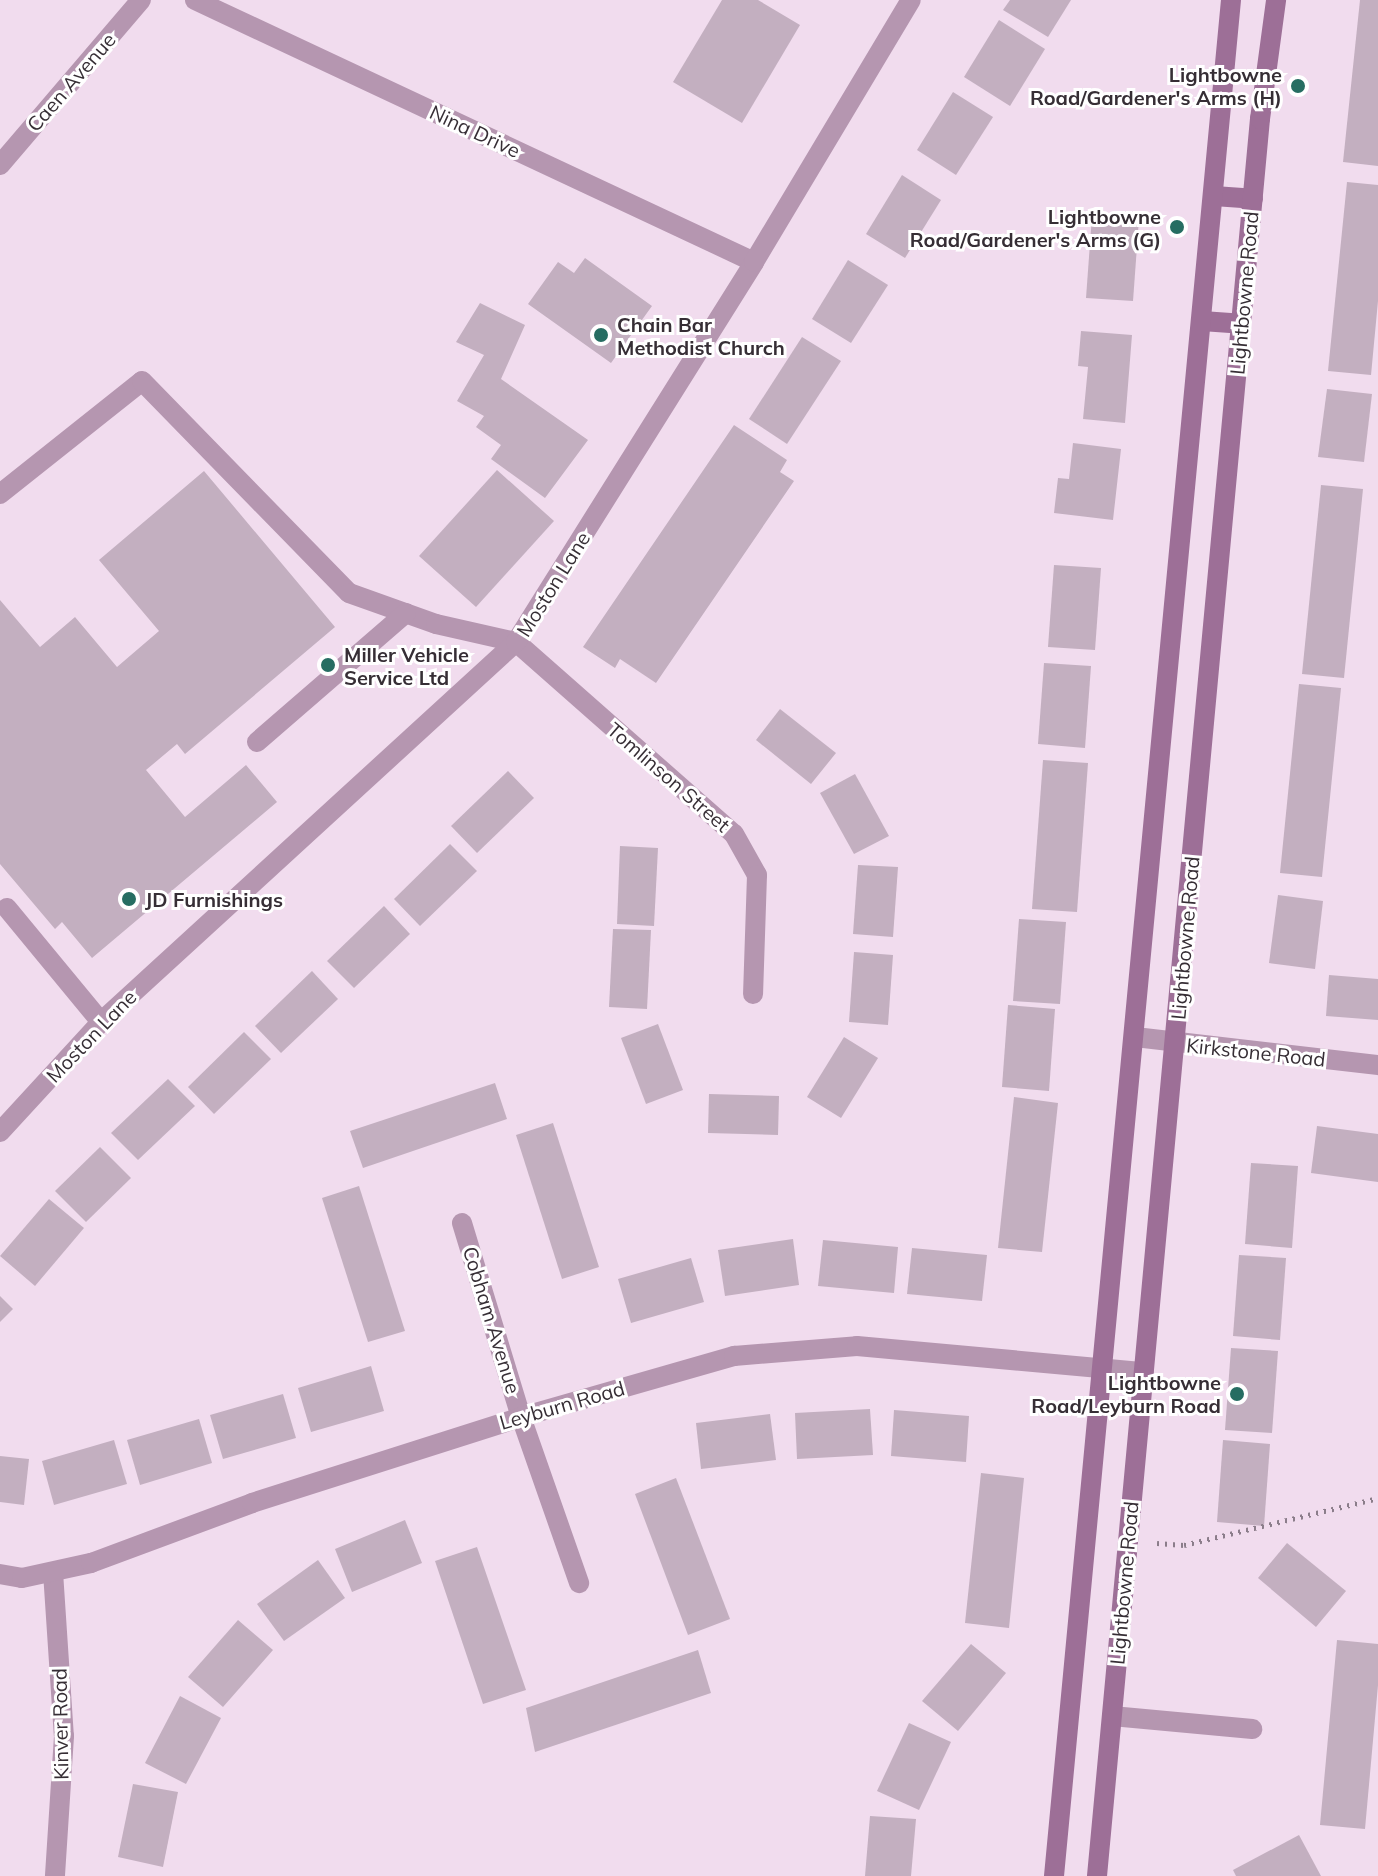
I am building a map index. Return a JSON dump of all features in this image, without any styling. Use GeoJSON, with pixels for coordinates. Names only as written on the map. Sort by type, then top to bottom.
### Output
{"type":"FeatureCollection","features":[{"type":"Feature","properties":{"kind":"main road","name":"Lightbowne Road"},"geometry":{"type":"LineString","coordinates":[[1054,1876],[1231,0]]}},
{"type":"Feature","properties":{"kind":"main road","name":"Lightbowne Road"},"geometry":{"type":"LineString","coordinates":[[1097,1876],[1241,324],[1276,0]]}},
{"type":"Feature","properties":{"kind":"main road"},"geometry":{"type":"LineString","coordinates":[[1214,196],[1253,199]]}},
{"type":"Feature","properties":{"kind":"main road"},"geometry":{"type":"LineString","coordinates":[[1202,321],[1241,324]]}},
{"type":"Feature","properties":{"kind":"street","name":"Caen Avenue"},"geometry":{"type":"LineString","coordinates":[[0,165],[141,0]]}},
{"type":"Feature","properties":{"kind":"street","name":"Nina Drive"},"geometry":{"type":"LineString","coordinates":[[195,0],[754,262]]}},
{"type":"Feature","properties":{"kind":"street","name":"Moston Lane"},"geometry":{"type":"LineString","coordinates":[[0,1132],[101,1022],[516,642],[754,262],[911,0]]}},
{"type":"Feature","properties":{"kind":"street"},"geometry":{"type":"LineString","coordinates":[[0,494],[142,381],[349,593],[406,613],[516,642]]}},
{"type":"Feature","properties":{"kind":"street"},"geometry":{"type":"LineString","coordinates":[[257,742],[406,613]]}},
{"type":"Feature","properties":{"kind":"street","name":"Tomlinson Street"},"geometry":{"type":"LineString","coordinates":[[516,642],[734,834],[757,875],[753,994]]}},
{"type":"Feature","properties":{"kind":"street"},"geometry":{"type":"LineString","coordinates":[[7,908],[101,1022]]}},
{"type":"Feature","properties":{"kind":"street","name":"Kirkstone Road"},"geometry":{"type":"LineString","coordinates":[[1135,1037],[1378,1065]]}},
{"type":"Feature","properties":{"kind":"street","name":"Cobham Avenue"},"geometry":{"type":"LineString","coordinates":[[462,1223],[521,1417],[579,1583]]}},
{"type":"Feature","properties":{"kind":"street","name":"Leyburn Road"},"geometry":{"type":"LineString","coordinates":[[0,1574],[22,1578],[91,1563],[252,1503],[521,1417],[734,1356],[857,1346],[1144,1372]]}},
{"type":"Feature","properties":{"kind":"street","name":"Kinver Road"},"geometry":{"type":"LineString","coordinates":[[53,1572],[64,1736],[55,1876]]}},
{"type":"Feature","properties":{"kind":"street"},"geometry":{"type":"LineString","coordinates":[[1112,1716],[1252,1729]]}},
{"type":"Feature","properties":{"kind":"path"},"geometry":{"type":"LineString","coordinates":[[1128,1540],[1184,1545],[1378,1498]]}},
{"type":"Feature","properties":{"kind":"building"},"geometry":{"type":"Polygon","coordinates":[[[722,0],[758,0],[800,25],[742,123],[673,82],[722,0]]]}},
{"type":"Feature","properties":{"kind":"building"},"geometry":{"type":"Polygon","coordinates":[[[1010,0],[1071,0],[1048,37],[1003,10],[1010,0]]]}},
{"type":"Feature","properties":{"kind":"building"},"geometry":{"type":"Polygon","coordinates":[[[1360,0],[1378,0],[1378,166],[1343,162],[1360,0]]]}},
{"type":"Feature","properties":{"kind":"building"},"geometry":{"type":"Polygon","coordinates":[[[999,20],[1045,49],[1010,106],[964,77],[999,20]]]}},
{"type":"Feature","properties":{"kind":"building"},"geometry":{"type":"Polygon","coordinates":[[[953,92],[993,117],[956,175],[917,150],[953,92]]]}},
{"type":"Feature","properties":{"kind":"building"},"geometry":{"type":"Polygon","coordinates":[[[902,175],[941,200],[905,258],[866,234],[902,175]]]}},
{"type":"Feature","properties":{"kind":"building"},"geometry":{"type":"Polygon","coordinates":[[[1347,182],[1378,185],[1378,301],[1371,375],[1328,371],[1347,182]]]}},
{"type":"Feature","properties":{"kind":"building"},"geometry":{"type":"Polygon","coordinates":[[[1092,216],[1139,219],[1133,301],[1086,298],[1092,216]]]}},
{"type":"Feature","properties":{"kind":"building","name":"Chain Bar Methodist Church"},"geometry":{"type":"Polygon","coordinates":[[[585,258],[652,306],[611,363],[528,304],[558,262],[574,273],[585,258]]]}},
{"type":"Feature","properties":{"kind":"building"},"geometry":{"type":"Polygon","coordinates":[[[848,260],[888,285],[851,343],[812,319],[848,260]]]}},
{"type":"Feature","properties":{"kind":"building"},"geometry":{"type":"Polygon","coordinates":[[[480,303],[525,325],[501,379],[588,440],[545,498],[491,459],[501,445],[476,427],[484,416],[457,401],[484,355],[456,342],[480,303]]]}},
{"type":"Feature","properties":{"kind":"building"},"geometry":{"type":"Polygon","coordinates":[[[1081,331],[1132,335],[1125,423],[1083,419],[1088,367],[1078,366],[1081,331]]]}},
{"type":"Feature","properties":{"kind":"building"},"geometry":{"type":"Polygon","coordinates":[[[802,337],[841,361],[787,444],[749,419],[802,337]]]}},
{"type":"Feature","properties":{"kind":"building"},"geometry":{"type":"Polygon","coordinates":[[[1327,389],[1372,394],[1364,462],[1318,457],[1327,389]]]}},
{"type":"Feature","properties":{"kind":"building"},"geometry":{"type":"Polygon","coordinates":[[[734,425],[787,460],[780,472],[794,481],[656,683],[620,659],[615,668],[583,647],[734,425]]]}},
{"type":"Feature","properties":{"kind":"building"},"geometry":{"type":"Polygon","coordinates":[[[1073,443],[1121,449],[1113,520],[1054,513],[1058,478],[1069,479],[1073,443]]]}},
{"type":"Feature","properties":{"kind":"building"},"geometry":{"type":"Polygon","coordinates":[[[497,470],[554,521],[476,607],[419,556],[497,470]]]}},
{"type":"Feature","properties":{"kind":"building"},"geometry":{"type":"Polygon","coordinates":[[[204,471],[335,627],[185,754],[177,744],[146,770],[185,817],[246,765],[277,802],[92,958],[62,922],[55,929],[0,864],[0,600],[40,647],[75,617],[117,667],[159,631],[99,560],[204,471]]]}},
{"type":"Feature","properties":{"kind":"building"},"geometry":{"type":"Polygon","coordinates":[[[1321,485],[1363,489],[1344,678],[1302,674],[1321,485]]]}},
{"type":"Feature","properties":{"kind":"building"},"geometry":{"type":"Polygon","coordinates":[[[1054,565],[1101,568],[1095,650],[1048,647],[1054,565]]]}},
{"type":"Feature","properties":{"kind":"building"},"geometry":{"type":"Polygon","coordinates":[[[1044,663],[1091,666],[1085,748],[1038,744],[1044,663]]]}},
{"type":"Feature","properties":{"kind":"building"},"geometry":{"type":"Polygon","coordinates":[[[1299,684],[1341,688],[1322,877],[1280,873],[1299,684]]]}},
{"type":"Feature","properties":{"kind":"building"},"geometry":{"type":"Polygon","coordinates":[[[780,709],[836,753],[811,784],[756,740],[780,709]]]}},
{"type":"Feature","properties":{"kind":"building"},"geometry":{"type":"Polygon","coordinates":[[[1043,760],[1088,763],[1077,912],[1032,909],[1043,760]]]}},
{"type":"Feature","properties":{"kind":"building"},"geometry":{"type":"Polygon","coordinates":[[[508,771],[534,798],[477,853],[451,826],[508,771]]]}},
{"type":"Feature","properties":{"kind":"building"},"geometry":{"type":"Polygon","coordinates":[[[855,774],[889,836],[854,854],[820,793],[855,774]]]}},
{"type":"Feature","properties":{"kind":"building"},"geometry":{"type":"Polygon","coordinates":[[[450,844],[477,871],[420,926],[394,899],[450,844]]]}},
{"type":"Feature","properties":{"kind":"building"},"geometry":{"type":"Polygon","coordinates":[[[620,846],[658,848],[654,926],[617,924],[620,846]]]}},
{"type":"Feature","properties":{"kind":"building"},"geometry":{"type":"Polygon","coordinates":[[[858,865],[898,867],[893,937],[853,934],[858,865]]]}},
{"type":"Feature","properties":{"kind":"building"},"geometry":{"type":"Polygon","coordinates":[[[1278,895],[1323,901],[1315,969],[1269,963],[1278,895]]]}},
{"type":"Feature","properties":{"kind":"building"},"geometry":{"type":"Polygon","coordinates":[[[384,906],[410,934],[354,988],[327,961],[384,906]]]}},
{"type":"Feature","properties":{"kind":"building"},"geometry":{"type":"Polygon","coordinates":[[[1019,919],[1066,922],[1060,1004],[1013,1001],[1019,919]]]}},
{"type":"Feature","properties":{"kind":"building"},"geometry":{"type":"Polygon","coordinates":[[[613,929],[651,930],[647,1009],[609,1007],[613,929]]]}},
{"type":"Feature","properties":{"kind":"building"},"geometry":{"type":"Polygon","coordinates":[[[854,952],[893,955],[888,1025],[849,1022],[854,952]]]}},
{"type":"Feature","properties":{"kind":"building"},"geometry":{"type":"Polygon","coordinates":[[[312,971],[338,999],[281,1053],[255,1026],[312,971]]]}},
{"type":"Feature","properties":{"kind":"building"},"geometry":{"type":"Polygon","coordinates":[[[1329,975],[1378,979],[1378,1020],[1326,1016],[1329,975]]]}},
{"type":"Feature","properties":{"kind":"building"},"geometry":{"type":"Polygon","coordinates":[[[1008,1005],[1055,1009],[1049,1091],[1002,1087],[1008,1005]]]}},
{"type":"Feature","properties":{"kind":"building"},"geometry":{"type":"Polygon","coordinates":[[[658,1024],[683,1090],[646,1104],[621,1038],[658,1024]]]}},
{"type":"Feature","properties":{"kind":"building"},"geometry":{"type":"Polygon","coordinates":[[[244,1032],[271,1059],[214,1114],[188,1087],[244,1032]]]}},
{"type":"Feature","properties":{"kind":"building"},"geometry":{"type":"Polygon","coordinates":[[[844,1037],[878,1058],[841,1118],[807,1097],[844,1037]]]}},
{"type":"Feature","properties":{"kind":"building"},"geometry":{"type":"Polygon","coordinates":[[[168,1079],[195,1106],[138,1160],[111,1133],[168,1079]]]}},
{"type":"Feature","properties":{"kind":"building"},"geometry":{"type":"Polygon","coordinates":[[[495,1083],[507,1119],[363,1168],[350,1131],[495,1083]]]}},
{"type":"Feature","properties":{"kind":"building"},"geometry":{"type":"Polygon","coordinates":[[[709,1094],[779,1096],[778,1135],[708,1133],[709,1094]]]}},
{"type":"Feature","properties":{"kind":"building"},"geometry":{"type":"Polygon","coordinates":[[[1014,1097],[1058,1103],[1042,1252],[998,1248],[1014,1097]]]}},
{"type":"Feature","properties":{"kind":"building"},"geometry":{"type":"Polygon","coordinates":[[[553,1123],[599,1267],[562,1279],[516,1135],[553,1123]]]}},
{"type":"Feature","properties":{"kind":"building"},"geometry":{"type":"Polygon","coordinates":[[[1317,1126],[1378,1134],[1378,1182],[1311,1173],[1317,1126]]]}},
{"type":"Feature","properties":{"kind":"building"},"geometry":{"type":"Polygon","coordinates":[[[100,1147],[131,1178],[86,1222],[55,1191],[100,1147]]]}},
{"type":"Feature","properties":{"kind":"building"},"geometry":{"type":"Polygon","coordinates":[[[1251,1163],[1298,1166],[1292,1248],[1245,1244],[1251,1163]]]}},
{"type":"Feature","properties":{"kind":"building"},"geometry":{"type":"Polygon","coordinates":[[[359,1186],[405,1331],[368,1342],[322,1198],[359,1186]]]}},
{"type":"Feature","properties":{"kind":"building"},"geometry":{"type":"Polygon","coordinates":[[[49,1199],[84,1228],[35,1286],[0,1256],[49,1199]]]}},
{"type":"Feature","properties":{"kind":"building"},"geometry":{"type":"Polygon","coordinates":[[[793,1239],[799,1285],[725,1296],[718,1250],[793,1239]]]}},
{"type":"Feature","properties":{"kind":"building"},"geometry":{"type":"Polygon","coordinates":[[[823,1240],[898,1247],[894,1293],[818,1286],[823,1240]]]}},
{"type":"Feature","properties":{"kind":"building"},"geometry":{"type":"Polygon","coordinates":[[[912,1248],[987,1255],[982,1301],[907,1294],[912,1248]]]}},
{"type":"Feature","properties":{"kind":"building"},"geometry":{"type":"Polygon","coordinates":[[[1239,1255],[1286,1258],[1280,1340],[1233,1336],[1239,1255]]]}},
{"type":"Feature","properties":{"kind":"building"},"geometry":{"type":"Polygon","coordinates":[[[691,1258],[704,1302],[631,1323],[618,1279],[691,1258]]]}},
{"type":"Feature","properties":{"kind":"building"},"geometry":{"type":"Polygon","coordinates":[[[0,1296],[13,1309],[0,1322],[0,1296]]]}},
{"type":"Feature","properties":{"kind":"building"},"geometry":{"type":"Polygon","coordinates":[[[1231,1348],[1278,1351],[1272,1433],[1225,1430],[1231,1348]]]}},
{"type":"Feature","properties":{"kind":"building"},"geometry":{"type":"Polygon","coordinates":[[[371,1366],[384,1411],[311,1432],[298,1388],[371,1366]]]}},
{"type":"Feature","properties":{"kind":"building"},"geometry":{"type":"Polygon","coordinates":[[[283,1394],[296,1438],[223,1459],[210,1415],[283,1394]]]}},
{"type":"Feature","properties":{"kind":"building"},"geometry":{"type":"Polygon","coordinates":[[[870,1409],[873,1455],[797,1459],[795,1413],[870,1409]]]}},
{"type":"Feature","properties":{"kind":"building"},"geometry":{"type":"Polygon","coordinates":[[[894,1410],[969,1416],[966,1462],[891,1456],[894,1410]]]}},
{"type":"Feature","properties":{"kind":"building"},"geometry":{"type":"Polygon","coordinates":[[[770,1414],[776,1460],[701,1469],[696,1423],[770,1414]]]}},
{"type":"Feature","properties":{"kind":"building"},"geometry":{"type":"Polygon","coordinates":[[[199,1419],[212,1463],[140,1485],[127,1440],[199,1419]]]}},
{"type":"Feature","properties":{"kind":"building"},"geometry":{"type":"Polygon","coordinates":[[[114,1440],[127,1484],[54,1505],[42,1461],[114,1440]]]}},
{"type":"Feature","properties":{"kind":"building"},"geometry":{"type":"Polygon","coordinates":[[[1223,1440],[1270,1444],[1264,1526],[1217,1522],[1223,1440]]]}},
{"type":"Feature","properties":{"kind":"building"},"geometry":{"type":"Polygon","coordinates":[[[0,1456],[29,1459],[24,1505],[0,1502],[0,1456]]]}},
{"type":"Feature","properties":{"kind":"building"},"geometry":{"type":"Polygon","coordinates":[[[981,1473],[1024,1478],[1009,1628],[965,1623],[981,1473]]]}},
{"type":"Feature","properties":{"kind":"building"},"geometry":{"type":"Polygon","coordinates":[[[676,1478],[730,1619],[688,1635],[635,1494],[676,1478]]]}},
{"type":"Feature","properties":{"kind":"building"},"geometry":{"type":"Polygon","coordinates":[[[405,1520],[422,1563],[352,1592],[335,1549],[405,1520]]]}},
{"type":"Feature","properties":{"kind":"building"},"geometry":{"type":"Polygon","coordinates":[[[1287,1543],[1346,1591],[1316,1627],[1258,1578],[1287,1543]]]}},
{"type":"Feature","properties":{"kind":"building"},"geometry":{"type":"Polygon","coordinates":[[[477,1547],[526,1690],[483,1704],[435,1561],[477,1547]]]}},
{"type":"Feature","properties":{"kind":"building"},"geometry":{"type":"Polygon","coordinates":[[[318,1560],[345,1598],[284,1641],[257,1604],[318,1560]]]}},
{"type":"Feature","properties":{"kind":"building"},"geometry":{"type":"Polygon","coordinates":[[[238,1620],[273,1650],[223,1707],[188,1677],[238,1620]]]}},
{"type":"Feature","properties":{"kind":"building"},"geometry":{"type":"Polygon","coordinates":[[[1337,1640],[1378,1644],[1378,1685],[1365,1829],[1320,1825],[1337,1640]]]}},
{"type":"Feature","properties":{"kind":"building"},"geometry":{"type":"Polygon","coordinates":[[[971,1644],[1006,1673],[958,1731],[922,1701],[971,1644]]]}},
{"type":"Feature","properties":{"kind":"building"},"geometry":{"type":"Polygon","coordinates":[[[698,1650],[711,1693],[535,1752],[526,1708],[698,1650]]]}},
{"type":"Feature","properties":{"kind":"building"},"geometry":{"type":"Polygon","coordinates":[[[180,1696],[221,1718],[186,1784],[145,1763],[180,1696]]]}},
{"type":"Feature","properties":{"kind":"building"},"geometry":{"type":"Polygon","coordinates":[[[909,1723],[951,1742],[919,1810],[877,1791],[909,1723]]]}},
{"type":"Feature","properties":{"kind":"building"},"geometry":{"type":"Polygon","coordinates":[[[133,1784],[178,1792],[163,1867],[118,1857],[133,1784]]]}},
{"type":"Feature","properties":{"kind":"building"},"geometry":{"type":"Polygon","coordinates":[[[870,1816],[916,1819],[911,1876],[865,1876],[870,1816]]]}},
{"type":"Feature","properties":{"kind":"building"},"geometry":{"type":"Polygon","coordinates":[[[1299,1835],[1321,1876],[1236,1876],[1233,1870],[1299,1835]]]}},
{"type":"Feature","properties":{"kind":"place","name":"Lightbowne Road/Gardener's Arms (H)"},"geometry":{"type":"Point","coordinates":[1298,86]}},
{"type":"Feature","properties":{"kind":"place","name":"Lightbowne Road/Gardener's Arms (G)"},"geometry":{"type":"Point","coordinates":[1177,227]}},
{"type":"Feature","properties":{"kind":"place","name":"Chain Bar Methodist Church"},"geometry":{"type":"Point","coordinates":[601,335]}},
{"type":"Feature","properties":{"kind":"place","name":"Miller Vehicle Service Ltd"},"geometry":{"type":"Point","coordinates":[328,665]}},
{"type":"Feature","properties":{"kind":"place","name":"JD Furnishings"},"geometry":{"type":"Point","coordinates":[129,899]}},
{"type":"Feature","properties":{"kind":"place","name":"Lightbowne Road/Leyburn Road"},"geometry":{"type":"Point","coordinates":[1237,1394]}}]}
